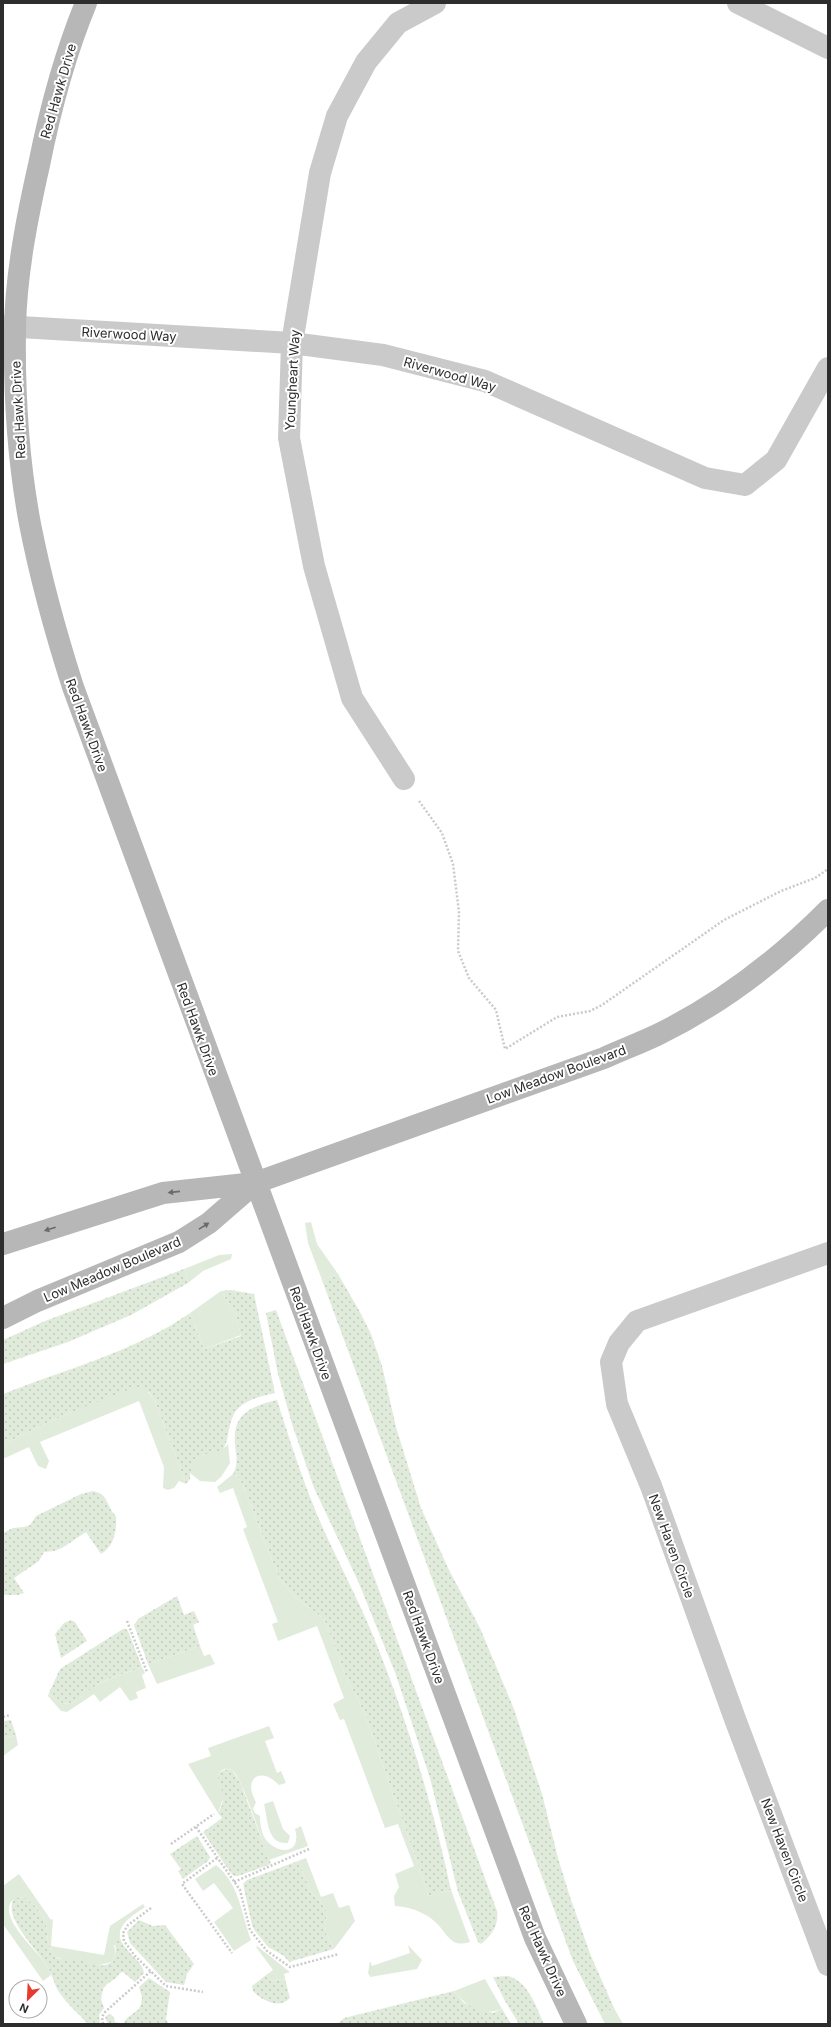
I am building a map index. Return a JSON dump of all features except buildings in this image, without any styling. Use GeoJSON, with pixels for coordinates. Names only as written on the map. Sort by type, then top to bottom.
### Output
{"type":"FeatureCollection","features":[{"type":"Feature","properties":{"kind":"street","name":"Red Hawk Drive"},"geometry":{"type":"LineString","coordinates":[[86,3],[64,67],[45,134],[9,327],[21,464],[30,523],[54,627],[73,687],[535,1938],[576,2024]]}},
{"type":"Feature","properties":{"kind":"street","name":"Youngheart Way"},"geometry":{"type":"LineString","coordinates":[[404,779],[352,698],[314,566],[289,438],[292,343],[320,172],[337,116],[366,62],[398,23],[435,3]]}},
{"type":"Feature","properties":{"kind":"street"},"geometry":{"type":"LineString","coordinates":[[738,3],[828,48]]}},
{"type":"Feature","properties":{"kind":"street","name":"Riverwood Way"},"geometry":{"type":"LineString","coordinates":[[9,327],[292,343],[384,355],[485,381],[705,478],[745,485],[776,460],[828,368]]}},
{"type":"Feature","properties":{"kind":"street","name":"Low Meadow Boulevard"},"geometry":{"type":"LineString","coordinates":[[3,1244],[163,1193],[255,1183],[604,1058],[658,1034],[707,1007],[759,972],[805,933],[828,910]]}},
{"type":"Feature","properties":{"kind":"street","name":"Low Meadow Boulevard"},"geometry":{"type":"LineString","coordinates":[[3,1318],[37,1301],[179,1242],[209,1222],[255,1183]]}},
{"type":"Feature","properties":{"kind":"street","name":"New Haven Circle"},"geometry":{"type":"LineString","coordinates":[[828,1253],[637,1321],[619,1342],[611,1362],[617,1404],[651,1486],[735,1718],[828,1965]]}},
{"type":"Feature","properties":{"kind":"path"},"geometry":{"type":"LineString","coordinates":[[404,779],[442,833],[453,864],[459,912],[458,951],[469,978],[496,1010],[505,1049],[557,1017],[590,1011],[602,1005],[724,920],[764,899],[815,878],[828,869]]}},
{"type":"Feature","properties":{"kind":"path"},"geometry":{"type":"LineString","coordinates":[[127,1621],[147,1672]]}},
{"type":"Feature","properties":{"kind":"path"},"geometry":{"type":"LineString","coordinates":[[3,1717],[10,1715]]}},
{"type":"Feature","properties":{"kind":"path"},"geometry":{"type":"LineString","coordinates":[[171,1844],[214,1814]]}},
{"type":"Feature","properties":{"kind":"path"},"geometry":{"type":"LineString","coordinates":[[196,1827],[240,1890],[244,1901],[250,1930],[267,1951],[290,1967],[339,1954]]}},
{"type":"Feature","properties":{"kind":"path"},"geometry":{"type":"LineString","coordinates":[[234,1882],[272,1867],[309,1849]]}},
{"type":"Feature","properties":{"kind":"path"},"geometry":{"type":"LineString","coordinates":[[217,1858],[182,1884],[232,1953]]}},
{"type":"Feature","properties":{"kind":"path"},"geometry":{"type":"LineString","coordinates":[[151,1908],[128,1925],[123,1933],[124,1941],[166,1986],[203,1992]]}},
{"type":"Feature","properties":{"kind":"path"},"geometry":{"type":"LineString","coordinates":[[103,2024],[102,2017],[105,2012],[151,1971]]}},
{"type":"Feature","properties":{"kind":"green space"},"geometry":{"type":"Polygon","coordinates":[[[311,1222],[317,1244],[338,1274],[322,1280],[308,1243],[305,1223],[311,1222]]]}},
{"type":"Feature","properties":{"kind":"green space"},"geometry":{"type":"Polygon","coordinates":[[[232,1254],[231,1259],[203,1271],[188,1283],[184,1269],[219,1255],[232,1254]]]}},
{"type":"Feature","properties":{"kind":"green space"},"geometry":{"type":"Polygon","coordinates":[[[184,1269],[188,1283],[131,1315],[68,1342],[3,1364],[3,1340],[45,1321],[184,1269]]]}},
{"type":"Feature","properties":{"kind":"green space"},"geometry":{"type":"Polygon","coordinates":[[[338,1274],[371,1334],[382,1366],[396,1427],[421,1508],[449,1570],[480,1628],[514,1709],[542,1794],[558,1858],[570,1897],[591,1956],[614,2008],[601,2016],[573,1961],[322,1280],[338,1274]]]}},
{"type":"Feature","properties":{"kind":"green space"},"geometry":{"type":"Polygon","coordinates":[[[230,1290],[254,1294],[275,1393],[254,1399],[244,1404],[236,1411],[232,1418],[227,1441],[224,1447],[220,1452],[214,1454],[204,1454],[190,1473],[190,1479],[186,1484],[155,1401],[149,1392],[69,1413],[3,1444],[3,1394],[123,1349],[146,1339],[190,1313],[204,1349],[241,1336],[236,1316],[221,1291],[230,1290]]]}},
{"type":"Feature","properties":{"kind":"green space"},"geometry":{"type":"Polygon","coordinates":[[[221,1291],[236,1316],[241,1335],[204,1349],[190,1313],[221,1291]]]}},
{"type":"Feature","properties":{"kind":"green space"},"geometry":{"type":"Polygon","coordinates":[[[276,1310],[497,1911],[496,1925],[481,1944],[478,1942],[458,1892],[430,1778],[396,1675],[358,1581],[314,1488],[292,1424],[278,1374],[266,1313],[276,1310]]]}},
{"type":"Feature","properties":{"kind":"green space"},"geometry":{"type":"Polygon","coordinates":[[[135,1387],[142,1388],[147,1391],[155,1401],[186,1484],[179,1481],[174,1488],[168,1490],[163,1488],[164,1467],[139,1401],[40,1442],[49,1461],[46,1469],[38,1466],[29,1447],[3,1459],[3,1444],[69,1413],[135,1387]]]}},
{"type":"Feature","properties":{"kind":"green space"},"geometry":{"type":"Polygon","coordinates":[[[277,1400],[295,1456],[316,1512],[372,1633],[396,1696],[427,1792],[451,1890],[429,1896],[365,1714],[346,1677],[324,1619],[295,1597],[279,1578],[243,1485],[237,1476],[233,1474],[237,1463],[235,1434],[240,1418],[245,1413],[259,1405],[277,1400]]]}},
{"type":"Feature","properties":{"kind":"green space"},"geometry":{"type":"Polygon","coordinates":[[[228,1444],[230,1463],[221,1477],[215,1482],[200,1481],[190,1473],[194,1461],[198,1456],[218,1452],[225,1448],[228,1444]]]}},
{"type":"Feature","properties":{"kind":"green space"},"geometry":{"type":"Polygon","coordinates":[[[233,1474],[237,1476],[243,1485],[279,1578],[295,1597],[324,1619],[346,1677],[365,1714],[429,1896],[451,1890],[470,1942],[463,1944],[457,1943],[449,1938],[438,1924],[424,1914],[410,1908],[395,1906],[394,1896],[399,1887],[395,1874],[414,1866],[398,1824],[385,1828],[344,1719],[340,1720],[333,1704],[344,1698],[317,1626],[278,1641],[272,1624],[278,1622],[243,1529],[247,1527],[233,1488],[220,1493],[217,1487],[233,1474]]]}},
{"type":"Feature","properties":{"kind":"green space"},"geometry":{"type":"Polygon","coordinates":[[[93,1491],[105,1498],[116,1516],[114,1538],[109,1547],[101,1554],[86,1532],[62,1548],[44,1552],[39,1561],[14,1578],[24,1593],[18,1595],[3,1595],[3,1533],[13,1528],[30,1525],[36,1516],[81,1494],[93,1491]]]}},
{"type":"Feature","properties":{"kind":"green space"},"geometry":{"type":"Polygon","coordinates":[[[177,1596],[184,1615],[194,1611],[199,1622],[193,1625],[200,1646],[148,1664],[134,1625],[138,1619],[177,1596]]]}},
{"type":"Feature","properties":{"kind":"green space"},"geometry":{"type":"Polygon","coordinates":[[[71,1620],[75,1622],[87,1641],[61,1658],[55,1634],[64,1623],[71,1620]]]}},
{"type":"Feature","properties":{"kind":"green space"},"geometry":{"type":"Polygon","coordinates":[[[123,1629],[128,1631],[142,1667],[98,1684],[74,1702],[63,1703],[56,1700],[49,1693],[60,1669],[123,1629]]]}},
{"type":"Feature","properties":{"kind":"green space"},"geometry":{"type":"Polygon","coordinates":[[[200,1646],[204,1656],[210,1654],[215,1664],[157,1684],[148,1664],[200,1646]]]}},
{"type":"Feature","properties":{"kind":"green space"},"geometry":{"type":"Polygon","coordinates":[[[142,1667],[145,1673],[142,1675],[146,1688],[136,1692],[138,1698],[130,1701],[120,1687],[100,1702],[94,1694],[67,1712],[61,1711],[48,1696],[49,1693],[56,1700],[63,1703],[74,1702],[98,1684],[142,1667]]]}},
{"type":"Feature","properties":{"kind":"green space"},"geometry":{"type":"Polygon","coordinates":[[[11,1720],[16,1735],[3,1738],[3,1721],[11,1720]]]}},
{"type":"Feature","properties":{"kind":"green space"},"geometry":{"type":"Polygon","coordinates":[[[269,1726],[274,1738],[265,1741],[277,1773],[281,1771],[286,1783],[279,1785],[266,1776],[256,1777],[252,1781],[251,1787],[252,1794],[256,1802],[253,1809],[255,1813],[260,1816],[263,1835],[273,1846],[286,1850],[291,1848],[295,1845],[295,1829],[301,1826],[308,1846],[269,1860],[242,1786],[233,1771],[226,1769],[219,1772],[218,1780],[224,1796],[218,1813],[188,1764],[211,1756],[208,1748],[269,1726]]]}},
{"type":"Feature","properties":{"kind":"green space"},"geometry":{"type":"Polygon","coordinates":[[[16,1735],[18,1745],[3,1756],[3,1738],[16,1735]]]}},
{"type":"Feature","properties":{"kind":"green space"},"geometry":{"type":"Polygon","coordinates":[[[228,1769],[232,1770],[240,1782],[271,1864],[238,1876],[234,1876],[230,1872],[203,1832],[222,1818],[218,1813],[222,1806],[223,1795],[218,1777],[219,1772],[228,1769]]]}},
{"type":"Feature","properties":{"kind":"green space"},"geometry":{"type":"Polygon","coordinates":[[[273,1801],[283,1829],[290,1836],[288,1843],[276,1840],[269,1830],[264,1804],[273,1801]]]}},
{"type":"Feature","properties":{"kind":"green space"},"geometry":{"type":"Polygon","coordinates":[[[197,1836],[210,1857],[208,1861],[183,1879],[178,1871],[181,1869],[170,1854],[197,1836]]]}},
{"type":"Feature","properties":{"kind":"green space"},"geometry":{"type":"Polygon","coordinates":[[[306,1858],[321,1897],[333,1893],[339,1908],[349,1905],[355,1921],[334,1949],[325,1931],[327,1912],[321,1902],[311,1892],[298,1861],[306,1858]]]}},
{"type":"Feature","properties":{"kind":"green space"},"geometry":{"type":"Polygon","coordinates":[[[298,1861],[311,1892],[321,1902],[327,1912],[325,1931],[334,1949],[289,1962],[284,1956],[268,1947],[255,1931],[252,1925],[243,1884],[247,1880],[298,1861]]]}},
{"type":"Feature","properties":{"kind":"green space"},"geometry":{"type":"Polygon","coordinates":[[[216,1865],[224,1873],[235,1890],[251,1940],[234,1951],[214,1922],[233,1908],[214,1883],[203,1891],[195,1879],[216,1865]]]}},
{"type":"Feature","properties":{"kind":"green space"},"geometry":{"type":"Polygon","coordinates":[[[19,1874],[51,1920],[53,1919],[51,1946],[104,1955],[110,1926],[143,1904],[145,1907],[124,1924],[120,1933],[120,1938],[114,1946],[116,1954],[112,1962],[96,1966],[80,1959],[67,1960],[55,1957],[48,1942],[46,1921],[36,1907],[26,1898],[13,1900],[10,1904],[9,1911],[11,1919],[22,1936],[43,1960],[50,1972],[51,1975],[46,1979],[42,1979],[3,1924],[3,1886],[19,1874]]]}},
{"type":"Feature","properties":{"kind":"green space"},"geometry":{"type":"Polygon","coordinates":[[[15,1897],[26,1898],[36,1907],[46,1921],[48,1942],[55,1957],[61,1959],[80,1959],[96,1965],[107,1964],[112,1962],[116,1954],[115,1943],[120,1938],[125,1948],[141,1965],[144,1973],[135,1982],[123,1972],[107,1984],[103,1989],[101,1999],[104,2008],[99,2015],[100,2024],[88,2024],[59,1992],[47,1966],[16,1923],[12,1913],[12,1904],[15,1897]]]}},
{"type":"Feature","properties":{"kind":"green space"},"geometry":{"type":"Polygon","coordinates":[[[139,1920],[153,1926],[165,1925],[194,1964],[187,1974],[184,1985],[166,1982],[130,1943],[127,1932],[139,1920]]]}},
{"type":"Feature","properties":{"kind":"green space"},"geometry":{"type":"Polygon","coordinates":[[[408,1945],[422,1960],[417,1969],[370,1977],[368,1973],[370,1961],[372,1966],[410,1953],[408,1945]]]}},
{"type":"Feature","properties":{"kind":"green space"},"geometry":{"type":"Polygon","coordinates":[[[257,1946],[290,1972],[284,1974],[285,1979],[272,1981],[266,1975],[273,1970],[256,1947],[257,1946]]]}},
{"type":"Feature","properties":{"kind":"green space"},"geometry":{"type":"Polygon","coordinates":[[[266,1975],[272,1981],[285,1979],[290,1998],[286,2002],[270,2002],[261,1998],[253,1991],[252,1986],[266,1975]]]}},
{"type":"Feature","properties":{"kind":"green space"},"geometry":{"type":"Polygon","coordinates":[[[508,1976],[515,1979],[527,1989],[544,2024],[519,2024],[493,1977],[508,1976]]]}},
{"type":"Feature","properties":{"kind":"green space"},"geometry":{"type":"Polygon","coordinates":[[[149,1978],[170,1992],[166,2019],[169,2024],[123,2024],[127,2018],[139,2009],[142,1997],[139,1987],[149,1978]]]}},
{"type":"Feature","properties":{"kind":"green space"},"geometry":{"type":"Polygon","coordinates":[[[485,1979],[502,2009],[487,2012],[475,2009],[454,1991],[485,1979]]]}},
{"type":"Feature","properties":{"kind":"green space"},"geometry":{"type":"Polygon","coordinates":[[[454,1991],[464,2003],[493,2013],[502,2009],[511,2024],[337,2024],[344,2018],[454,1991]]]}},
{"type":"Feature","properties":{"kind":"green space"},"geometry":{"type":"Polygon","coordinates":[[[614,2008],[623,2024],[605,2024],[601,2016],[614,2008]]]}},
{"type":"Feature","properties":{"kind":"green space"},"geometry":{"type":"Polygon","coordinates":[[[109,2014],[113,2016],[115,2022],[123,2024],[108,2024],[105,2017],[109,2014]]]}}]}
